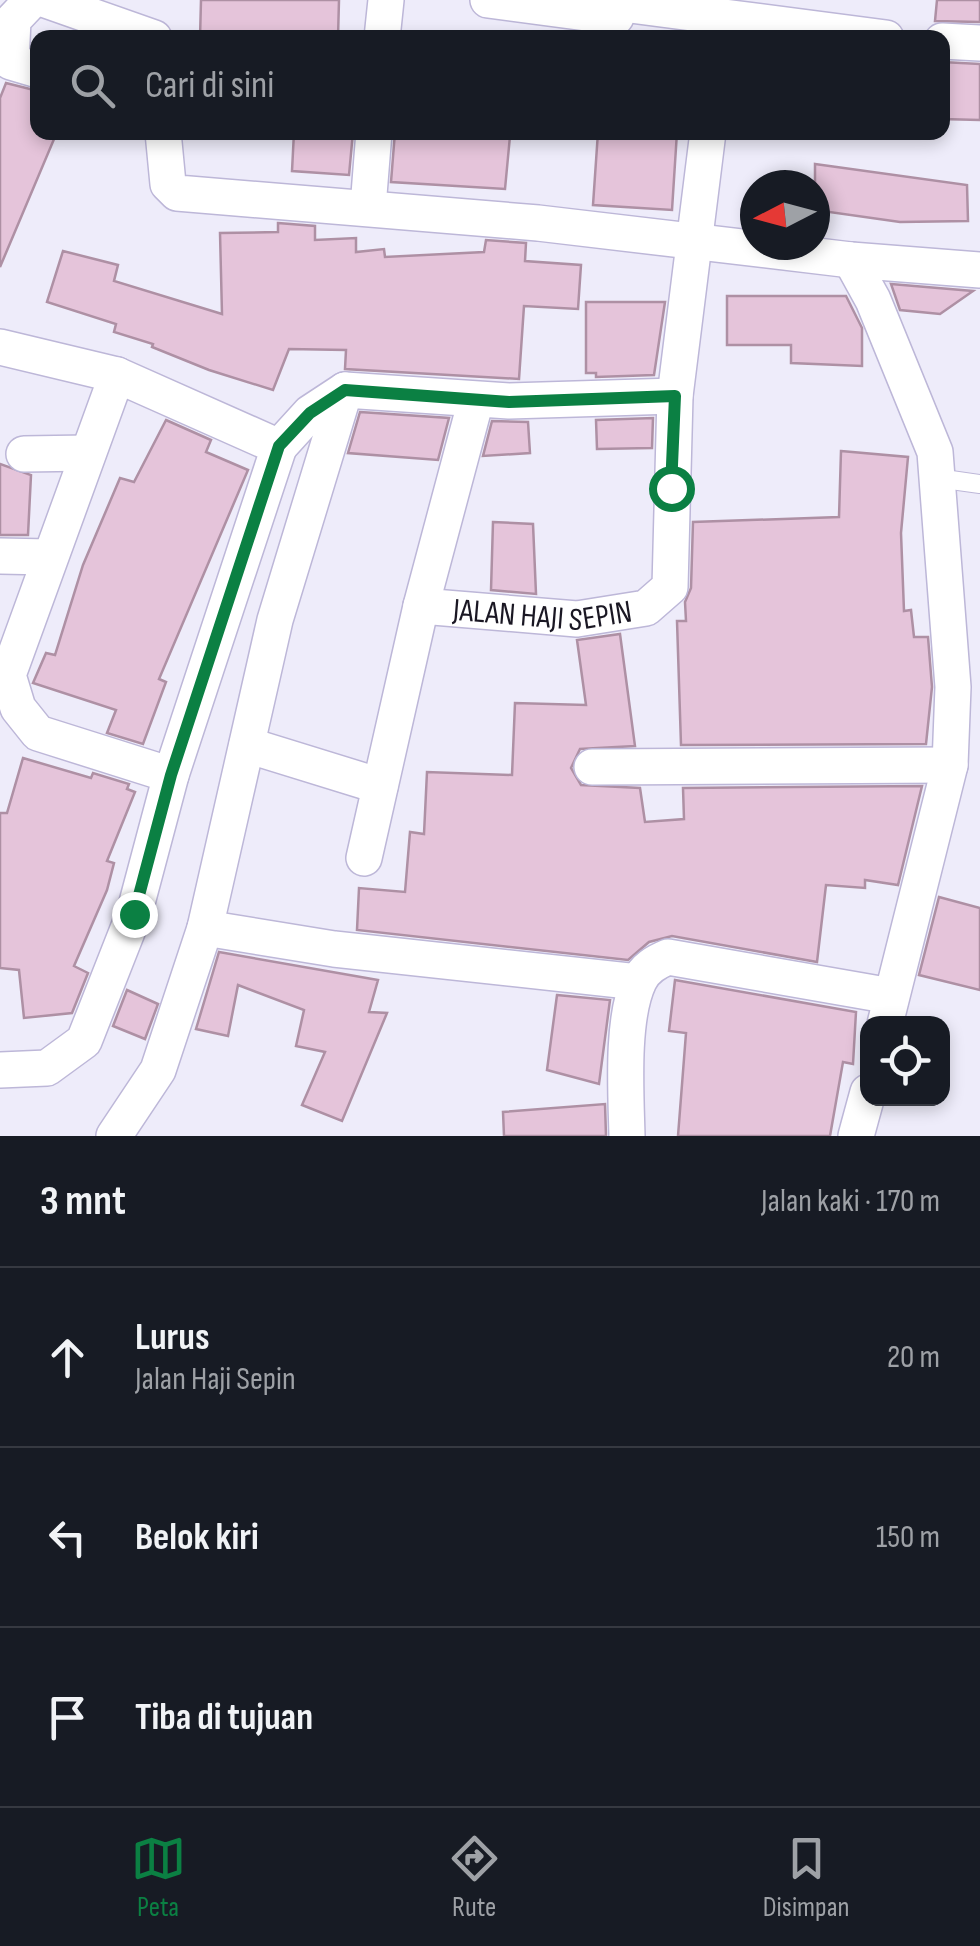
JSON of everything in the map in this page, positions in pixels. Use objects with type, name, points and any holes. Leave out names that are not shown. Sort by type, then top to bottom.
[{"type":"street","points":[[30,68],[11,62],[13,20],[32,0]]},
{"type":"street","points":[[46,0],[131,30]]},
{"type":"street","points":[[383,30],[386,0]]},
{"type":"street","points":[[488,0],[807,30]]},
{"type":"street","points":[[592,0],[719,21]]},
{"type":"street","points":[[950,40],[980,42]]},
{"type":"street","points":[[164,140],[168,184],[177,193],[368,207],[691,238],[851,260],[980,270]]},
{"type":"street","points":[[368,207],[373,140]]},
{"type":"street","name":"JALAN HAJI SEPIN","points":[[421,606],[578,619],[646,608],[670,586],[675,396],[691,238],[707,140]]},
{"type":"street","points":[[627,1136],[628,1042],[638,982],[653,964],[668,957],[888,1010],[960,753],[935,452],[873,300],[851,260]]},
{"type":"street","points":[[0,347],[117,375],[279,446]]},
{"type":"street","points":[[117,375],[8,675],[18,708],[38,733],[171,775]]},
{"type":"street","points":[[0,1070],[47,1068],[84,1040],[134,914],[171,775],[279,446],[310,413],[345,390],[476,400],[675,396]]},
{"type":"street","points":[[114,1136],[158,1070],[204,928],[275,620],[345,390]]},
{"type":"street","points":[[364,858],[421,606],[476,400]]},
{"type":"street","points":[[24,454],[88,453]]},
{"type":"street","points":[[0,556],[50,557]]},
{"type":"street","points":[[247,745],[380,786]]},
{"type":"street","points":[[592,767],[960,753]]},
{"type":"street","points":[[204,928],[334,949],[638,982]]},
{"type":"street","points":[[856,1136],[864,1106]]},
{"type":"lane","points":[[937,478],[980,484]]},
{"type":"building","points":[[201,0],[339,0],[338,30],[200,30]]},
{"type":"building","points":[[937,0],[980,0],[980,22],[935,21]]},
{"type":"building","points":[[950,62],[980,64],[980,120],[950,119]]},
{"type":"building","points":[[6,83],[30,89],[30,140],[54,140],[0,267],[0,98]]},
{"type":"building","points":[[294,140],[352,140],[349,175],[292,171]]},
{"type":"building","points":[[394,140],[510,140],[505,189],[391,182]]},
{"type":"building","points":[[597,140],[676,140],[672,210],[593,205]]},
{"type":"building","points":[[815,164],[967,185],[968,221],[900,222],[830,212],[830,170],[815,170]]},
{"type":"building","points":[[278,223],[315,226],[315,240],[356,238],[356,252],[384,249],[385,257],[484,252],[486,240],[526,243],[525,261],[581,265],[578,309],[524,306],[519,379],[345,369],[346,350],[289,349],[273,390],[209,370],[152,347],[153,344],[114,332],[116,324],[47,302],[63,251],[118,265],[114,281],[222,314],[220,233],[278,232]]},
{"type":"building","points":[[891,284],[973,291],[940,314],[900,310]]},
{"type":"building","points":[[727,296],[846,296],[862,328],[862,366],[791,363],[791,345],[727,345]]},
{"type":"building","points":[[586,302],[665,302],[654,375],[596,377],[596,373],[586,373]]},
{"type":"building","points":[[360,412],[449,418],[438,460],[348,453]]},
{"type":"building","points":[[653,418],[652,448],[597,449],[596,420]]},
{"type":"building","points":[[166,420],[211,440],[206,452],[248,470],[159,679],[166,682],[143,744],[107,733],[116,710],[33,683],[46,653],[55,655],[83,565],[120,478],[134,482]]},
{"type":"building","points":[[492,421],[528,422],[530,453],[483,456]]},
{"type":"building","points":[[841,451],[908,457],[901,533],[904,611],[911,610],[914,637],[928,637],[932,687],[926,744],[681,745],[677,621],[686,621],[693,522],[839,517]]},
{"type":"building","points":[[0,464],[31,475],[28,535],[0,535]]},
{"type":"building","points":[[493,522],[533,524],[536,594],[491,590]]},
{"type":"building","points":[[620,634],[635,746],[580,749],[571,768],[581,785],[640,788],[645,822],[684,819],[683,788],[922,786],[898,885],[865,880],[865,888],[826,885],[817,962],[672,936],[649,942],[628,960],[357,930],[359,888],[405,892],[410,832],[424,834],[427,772],[512,775],[515,703],[586,705],[577,640]]},
{"type":"building","points":[[23,758],[91,778],[93,773],[129,784],[127,789],[135,792],[107,861],[114,863],[107,890],[74,966],[88,973],[72,1013],[24,1018],[19,970],[0,968],[0,813],[7,813]]},
{"type":"building","points":[[939,897],[980,908],[980,990],[919,975]]},
{"type":"building","points":[[219,952],[378,980],[369,1012],[387,1013],[342,1121],[302,1105],[325,1052],[296,1046],[304,1010],[238,985],[228,1036],[196,1029]]},
{"type":"building","points":[[675,980],[856,1012],[853,1064],[843,1062],[830,1136],[678,1136],[686,1033],[669,1031]]},
{"type":"building","points":[[127,990],[158,1004],[145,1039],[113,1026]]},
{"type":"building","points":[[557,995],[610,1000],[599,1084],[547,1070]]},
{"type":"building","points":[[605,1104],[606,1136],[504,1136],[503,1112]]},
{"type":"route","points":[[134,914],[171,775],[279,446],[310,413],[345,390],[509,402],[675,396],[671,488]]}]
